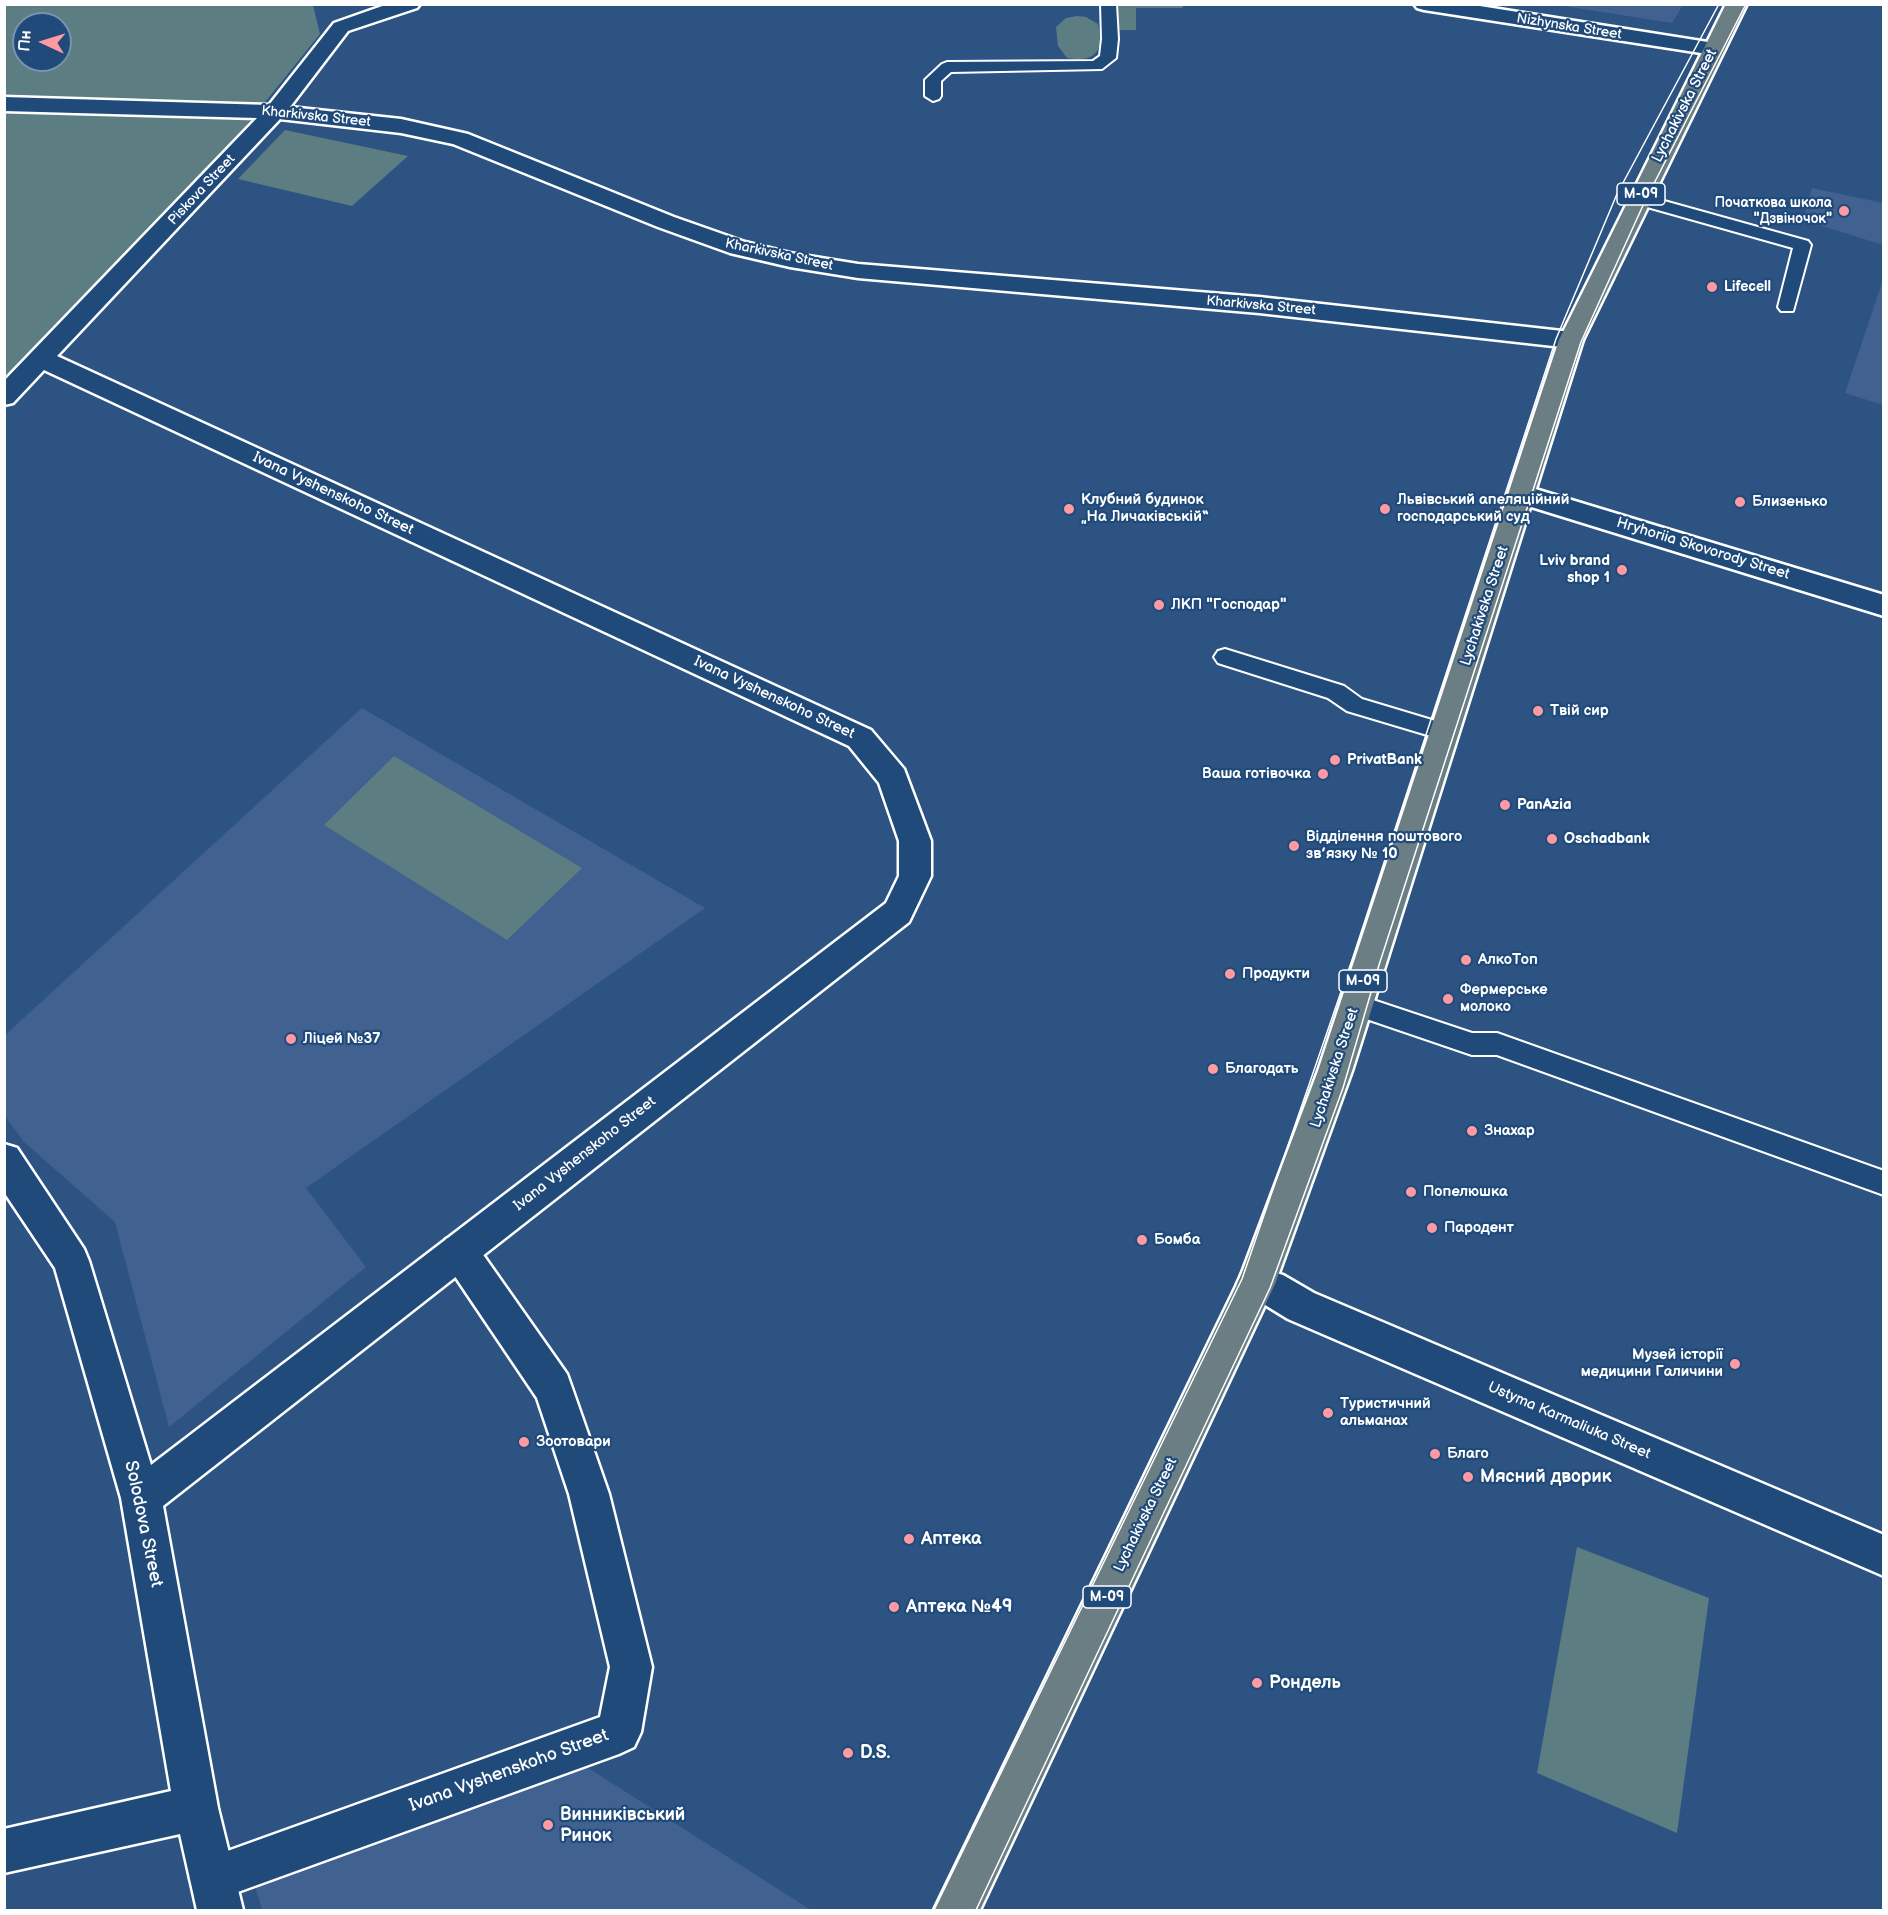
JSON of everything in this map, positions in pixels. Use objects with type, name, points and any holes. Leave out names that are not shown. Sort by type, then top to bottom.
[{"type":"main road","name":"Lychakivska Street","points":[[957,1911],[1256,1284],[1335,1071],[1571,340],[1638,199],[1737,4]]},
{"type":"street","name":"Piskova Street","points":[[4,398],[276,112],[338,20],[410,4]]},
{"type":"street","name":"Nizhynska Street","points":[[1424,4],[1714,49]]},
{"type":"street","name":"Kharkivska Street","points":[[4,104],[276,112],[401,126],[460,139],[698,234],[738,248],[790,260],[879,273],[1259,305],[1571,340]]},
{"type":"street","name":"Ivana Vyshenskoho Street","points":[[42,359],[860,738],[893,778],[915,841],[915,876],[898,912],[141,1498]]},
{"type":"street","name":"Hryhoriia Skovorody Street","points":[[1522,494],[1884,606]]},
{"type":"street","name":"Solodova Street","points":[[4,1160],[71,1261],[141,1498],[196,1808],[217,1894]]},
{"type":"street","name":"Ivana Vyshenskoho Street","points":[[217,1894],[619,1732],[631,1667],[589,1494],[553,1388],[459,1251]]},
{"type":"street","name":"Ustyma Karmaliuka Street","points":[[1256,1284],[1270,1288],[1312,1310],[1884,1556]]},
{"type":"street","points":[[4,1851],[196,1808]]},
{"type":"lane","points":[[933,96],[933,80],[947,67],[1097,66],[1108,58],[1110,39],[1108,4]]},
{"type":"lane","points":[[1638,199],[1802,245],[1787,307]]},
{"type":"lane","points":[[1225,657],[1336,692],[1355,705],[1444,732]]},
{"type":"lane","points":[[1355,1005],[1472,1044],[1497,1044],[1884,1183]]},
{"type":"shaded area","points":[[1683,4],[1672,23],[1557,5]]},
{"type":"shaded area","name":"Початкова школа \"Дзвіночок\"","points":[[1812,188],[1883,203],[1883,245],[1803,220]]},
{"type":"shaded area","points":[[1883,280],[1883,405],[1845,393]]},
{"type":"shaded area","points":[[362,708],[705,908],[306,1188],[366,1267],[169,1427],[115,1222],[24,1142],[5,1116],[4,1036]]},
{"type":"shaded area","name":"Винниківський Ринок","points":[[582,1764],[811,1910],[262,1910],[255,1886]]},
{"type":"green space","points":[[1182,4],[1183,8],[1136,8],[1136,30],[1117,30],[1114,5]]},
{"type":"green space","points":[[5,5],[313,5],[320,34],[241,132],[147,238],[5,384]]},
{"type":"green space","points":[[1086,17],[1098,24],[1100,33],[1096,53],[1085,59],[1067,58],[1058,46],[1056,27],[1066,18]]},
{"type":"green space","points":[[285,130],[408,156],[352,206],[238,179]]},
{"type":"green space","points":[[394,756],[582,868],[507,940],[324,825]]},
{"type":"green space","points":[[1577,1547],[1709,1598],[1677,1833],[1537,1773]]},
{"type":"tram line","points":[[934,1910],[1242,1279],[1353,957],[1556,339],[1617,194],[1719,4]]},
{"type":"tram line","points":[[976,1910],[1270,1288],[1343,1088],[1379,965],[1581,342],[1645,201],[1746,4]]},
{"type":"place","name":"Початкова школа \"Дзвіночок\"","points":[[1844,211]]},
{"type":"place","name":"Lifecell","points":[[1712,287]]},
{"type":"place","name":"Близенько","points":[[1740,502]]},
{"type":"place","name":"Клубний будинок „На Личаківській“","points":[[1069,509]]},
{"type":"place","name":"Львівський апеляційний господарський суд","points":[[1385,509]]},
{"type":"place","name":"Lviv brand shop 1","points":[[1622,570]]},
{"type":"place","name":"ЛКП \"Господар\"","points":[[1159,605]]},
{"type":"place","name":"Твій сир","points":[[1538,711]]},
{"type":"place","name":"PrivatBank","points":[[1335,760]]},
{"type":"place","name":"Ваша готівочка","points":[[1323,774]]},
{"type":"place","name":"PanAzia","points":[[1505,805]]},
{"type":"place","name":"Oschadbank","points":[[1552,839]]},
{"type":"place","name":"Відділення поштового зв’язку № 10","points":[[1294,846]]},
{"type":"place","name":"АлкоТоп","points":[[1466,960]]},
{"type":"place","name":"Продукти","points":[[1230,974]]},
{"type":"place","name":"Фермерське молоко","points":[[1448,999]]},
{"type":"place","name":"Ліцей №37","points":[[291,1039]]},
{"type":"place","name":"Благодать","points":[[1213,1069]]},
{"type":"place","name":"Знахар","points":[[1472,1131]]},
{"type":"place","name":"Попелюшка","points":[[1411,1192]]},
{"type":"place","name":"Пародент","points":[[1432,1228]]},
{"type":"place","name":"Бомба","points":[[1142,1240]]},
{"type":"place","name":"Музей історії медицини Галичини","points":[[1735,1364]]},
{"type":"place","name":"Туристичний альманах","points":[[1328,1413]]},
{"type":"place","name":"Зоотовари","points":[[524,1442]]},
{"type":"place","name":"Благо","points":[[1435,1454]]},
{"type":"place","name":"Мясний дворик","points":[[1468,1477]]},
{"type":"place","name":"Аптека","points":[[909,1539]]},
{"type":"place","name":"Аптека №49","points":[[894,1607]]},
{"type":"place","name":"Рондель","points":[[1257,1683]]},
{"type":"place","name":"D.S.","points":[[848,1753]]},
{"type":"place","name":"Винниківський Ринок","points":[[548,1825]]}]
